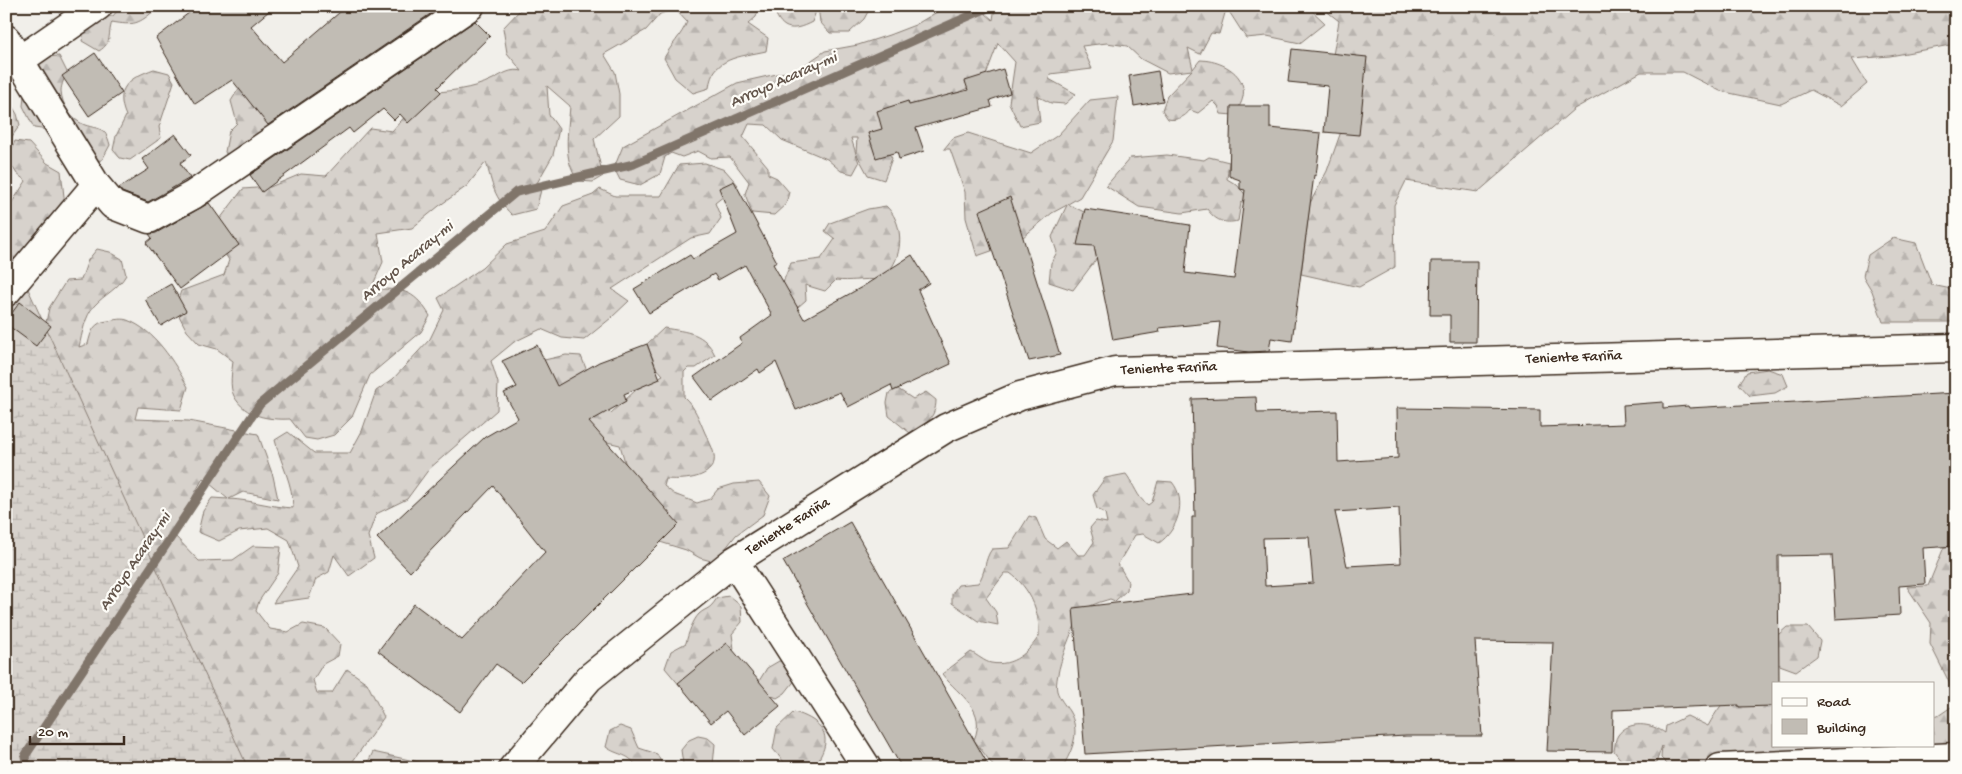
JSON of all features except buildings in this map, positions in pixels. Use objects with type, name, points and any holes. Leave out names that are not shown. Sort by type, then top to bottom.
[{"type":"street","points":[[98,6],[13,50],[96,185],[113,205],[149,219],[193,195],[470,6]]},
{"type":"street","points":[[6,292],[96,185]]},
{"type":"street","name":"Teniente Fariña","points":[[513,768],[589,678],[734,561],[946,428],[1020,396],[1115,371],[1956,348]]},
{"type":"street","points":[[734,561],[866,768]]},
{"type":"street","points":[[1720,768],[1956,757]]},
{"type":"green space","points":[[121,6],[156,6],[156,9],[136,23],[112,22],[108,42],[99,51],[82,41],[85,25],[97,17],[113,16]]},
{"type":"green space","points":[[535,6],[757,6],[759,9],[756,17],[748,24],[768,38],[766,51],[737,57],[721,64],[711,78],[709,88],[693,93],[675,78],[664,58],[687,22],[675,9],[660,14],[646,30],[604,54],[615,72],[619,94],[619,116],[594,139],[603,176],[593,182],[578,181],[573,172],[567,145],[570,106],[547,86],[549,115],[559,129],[553,155],[537,183],[541,190],[536,209],[512,215],[497,196],[486,162],[467,186],[412,228],[378,233],[383,262],[371,289],[398,290],[412,295],[430,316],[421,332],[370,375],[352,417],[334,435],[317,440],[305,438],[290,419],[266,418],[244,409],[232,392],[233,361],[217,349],[199,344],[187,331],[175,308],[181,291],[224,275],[229,260],[221,248],[220,219],[243,189],[270,187],[301,174],[326,176],[370,128],[392,131],[426,93],[468,88],[485,83],[504,73],[522,71],[507,53],[503,28],[520,10]]},
{"type":"green space","points":[[773,6],[814,6],[815,14],[812,22],[798,28],[792,28],[783,25]]},
{"type":"green space","points":[[818,6],[871,6],[864,19],[849,33],[830,33],[820,22]]},
{"type":"green space","points":[[977,6],[993,20],[995,6],[1227,6],[1219,34],[1211,33],[1200,54],[1188,48],[1193,69],[1200,60],[1212,61],[1231,70],[1238,77],[1242,85],[1243,94],[1240,104],[1233,115],[1221,114],[1218,106],[1213,101],[1198,113],[1190,110],[1180,118],[1168,119],[1162,110],[1167,96],[1192,70],[1168,73],[1141,59],[1127,46],[1107,43],[1082,46],[1092,69],[1050,74],[1049,79],[1076,94],[1065,104],[1051,103],[1037,96],[1040,122],[1020,126],[1009,103],[1015,62],[998,43],[984,80],[924,109],[902,103],[879,140],[892,158],[884,180],[868,175],[856,153],[857,138],[851,138],[859,163],[853,174],[841,171],[827,159],[782,140],[766,125],[749,124],[743,137],[768,167],[768,174],[777,178],[789,192],[786,204],[774,215],[752,213],[745,194],[749,182],[730,157],[711,158],[698,151],[682,157],[671,153],[665,157],[660,174],[640,185],[620,180],[614,168],[623,146],[737,83],[799,69],[825,51],[858,45],[889,35],[915,25],[942,9]]},
{"type":"green space","points":[[1234,6],[1307,6],[1325,23],[1300,43],[1267,36],[1246,38],[1230,13]]},
{"type":"green space","points":[[1320,6],[1956,6],[1956,44],[1890,56],[1852,59],[1867,84],[1841,106],[1811,90],[1781,104],[1720,91],[1683,72],[1641,72],[1574,109],[1478,192],[1406,181],[1394,205],[1395,267],[1359,287],[1301,274],[1310,203],[1327,171],[1343,126],[1330,72],[1339,21]]},
{"type":"green space","points":[[59,56],[67,72],[61,91],[63,102],[75,120],[104,132],[110,145],[102,160],[73,163],[59,155],[72,133],[34,128],[23,106],[26,76],[45,57]]},
{"type":"green space","points":[[154,69],[169,73],[174,82],[159,127],[161,138],[130,160],[120,158],[113,150],[116,136],[126,116],[122,98],[123,91],[131,80]]},
{"type":"green space","points":[[241,85],[283,109],[286,122],[231,162],[225,152],[229,131],[237,123],[231,101]]},
{"type":"green space","points":[[6,96],[17,114],[20,125],[6,145]]},
{"type":"green space","points":[[1118,97],[1113,141],[1080,197],[1068,204],[1084,212],[1091,221],[1091,236],[1097,258],[1073,290],[1049,282],[1051,263],[1057,252],[1052,237],[1067,205],[1052,213],[1017,242],[977,256],[966,218],[965,192],[950,149],[944,149],[953,138],[968,133],[1031,153],[1058,135],[1090,100]]},
{"type":"green space","points":[[15,141],[29,143],[47,163],[61,171],[65,205],[6,268],[6,206],[9,207],[26,181],[17,174],[8,160]]},
{"type":"green space","points":[[1167,155],[1204,160],[1209,157],[1229,162],[1227,179],[1237,185],[1248,198],[1241,203],[1238,221],[1221,221],[1207,209],[1182,213],[1139,207],[1106,186],[1130,158]]},
{"type":"green space","points":[[705,163],[725,170],[738,185],[715,203],[721,218],[710,234],[691,238],[612,289],[629,301],[584,340],[562,338],[541,329],[514,342],[491,361],[498,383],[497,410],[429,469],[407,499],[376,514],[368,536],[374,558],[349,576],[334,555],[329,572],[316,579],[309,598],[273,603],[298,567],[289,540],[268,528],[239,531],[219,541],[198,532],[203,511],[212,498],[228,499],[203,478],[173,534],[199,561],[233,560],[253,546],[281,547],[278,573],[259,601],[256,611],[270,629],[288,632],[303,624],[325,628],[340,644],[338,656],[323,664],[313,680],[317,693],[332,693],[347,669],[367,683],[384,717],[348,768],[6,768],[6,421],[43,337],[49,308],[66,281],[81,280],[88,260],[97,249],[110,252],[122,259],[126,275],[91,310],[84,325],[79,347],[88,344],[90,335],[96,325],[103,322],[125,319],[146,331],[170,357],[188,387],[181,410],[138,407],[135,419],[189,421],[258,434],[273,476],[278,499],[243,492],[229,499],[293,508],[289,482],[275,440],[288,432],[314,453],[350,453],[362,431],[376,391],[393,379],[430,339],[444,310],[438,298],[482,268],[507,244],[545,232],[563,206],[593,195],[600,189],[615,196],[661,196],[679,165]]},
{"type":"green space","points":[[886,206],[895,219],[900,235],[896,260],[888,273],[878,280],[836,280],[825,291],[805,285],[806,300],[798,307],[789,308],[783,286],[791,263],[821,259],[835,239],[825,231],[830,223],[868,209]]},
{"type":"green space","points":[[1893,238],[1916,243],[1932,285],[1956,290],[1956,325],[1954,322],[1883,322],[1872,291],[1863,276],[1868,255]]},
{"type":"green space","points":[[6,241],[248,768],[6,768]]},
{"type":"green space","points":[[664,328],[688,332],[700,337],[711,347],[715,355],[696,368],[688,368],[684,372],[684,397],[699,418],[712,447],[714,462],[711,468],[700,476],[686,479],[666,479],[664,486],[674,494],[697,503],[710,499],[718,489],[734,484],[759,482],[770,496],[763,515],[736,535],[715,562],[700,558],[686,550],[647,538],[620,445],[607,442],[573,420],[540,361],[566,355],[581,356],[599,401],[611,413],[637,389],[663,375],[656,367],[647,344]]},
{"type":"green space","points":[[1768,369],[1783,374],[1788,386],[1775,393],[1750,396],[1739,384],[1747,372]]},
{"type":"green space","points":[[898,389],[913,399],[926,392],[936,400],[934,412],[929,420],[910,433],[889,416],[887,403],[889,393]]},
{"type":"green space","points":[[1126,474],[1141,499],[1148,505],[1152,502],[1158,481],[1172,482],[1177,490],[1180,506],[1175,523],[1171,531],[1159,543],[1143,534],[1135,535],[1118,564],[1128,581],[1127,590],[1115,601],[1110,599],[1089,607],[1083,612],[1074,627],[1061,663],[1057,684],[1058,694],[1073,718],[1075,726],[1072,747],[1062,768],[995,768],[974,740],[977,719],[974,711],[970,704],[942,674],[971,652],[991,663],[999,664],[1020,657],[1039,636],[1036,609],[1023,586],[1010,573],[1005,573],[986,598],[996,612],[998,625],[978,621],[952,603],[952,594],[958,585],[978,583],[992,549],[1009,548],[1029,516],[1036,518],[1045,539],[1057,548],[1066,541],[1078,555],[1085,555],[1094,542],[1090,528],[1096,521],[1107,523],[1105,513],[1097,509],[1093,495],[1105,478]]},
{"type":"green space","points":[[1956,546],[1956,747],[1907,768],[1671,768],[1661,758],[1662,746],[1656,763],[1642,766],[1621,760],[1614,751],[1617,737],[1628,727],[1647,725],[1665,733],[1666,726],[1687,716],[1708,726],[1721,706],[1733,695],[1750,692],[1772,698],[1772,746],[1934,746],[1934,717],[1954,705],[1949,682],[1930,644],[1931,623],[1907,587],[1928,586],[1944,547]]},
{"type":"green space","points":[[729,596],[741,606],[742,622],[732,634],[734,649],[694,690],[681,687],[665,668],[671,651],[686,643],[691,627],[699,614],[710,607],[717,598]]},
{"type":"green space","points":[[1787,627],[1808,627],[1820,641],[1817,656],[1796,671],[1766,660],[1770,642]]},
{"type":"green space","points":[[779,661],[791,662],[796,679],[785,693],[777,698],[765,693],[759,681],[767,668]]},
{"type":"green space","points":[[794,712],[810,718],[821,728],[824,734],[824,748],[814,765],[809,768],[789,768],[773,749],[777,728]]},
{"type":"green space","points":[[620,726],[631,730],[639,748],[657,754],[664,768],[637,768],[627,757],[606,747],[610,731]]},
{"type":"green space","points":[[698,736],[708,738],[715,744],[713,765],[719,762],[732,768],[688,768],[683,764],[681,750],[689,740]]},
{"type":"green space","points":[[373,752],[446,768],[365,768]]},
{"type":"waterway","name":"Arroyo Acaray-mi","points":[[27,768],[25,756],[260,404],[516,192],[634,164],[992,6]]}]
